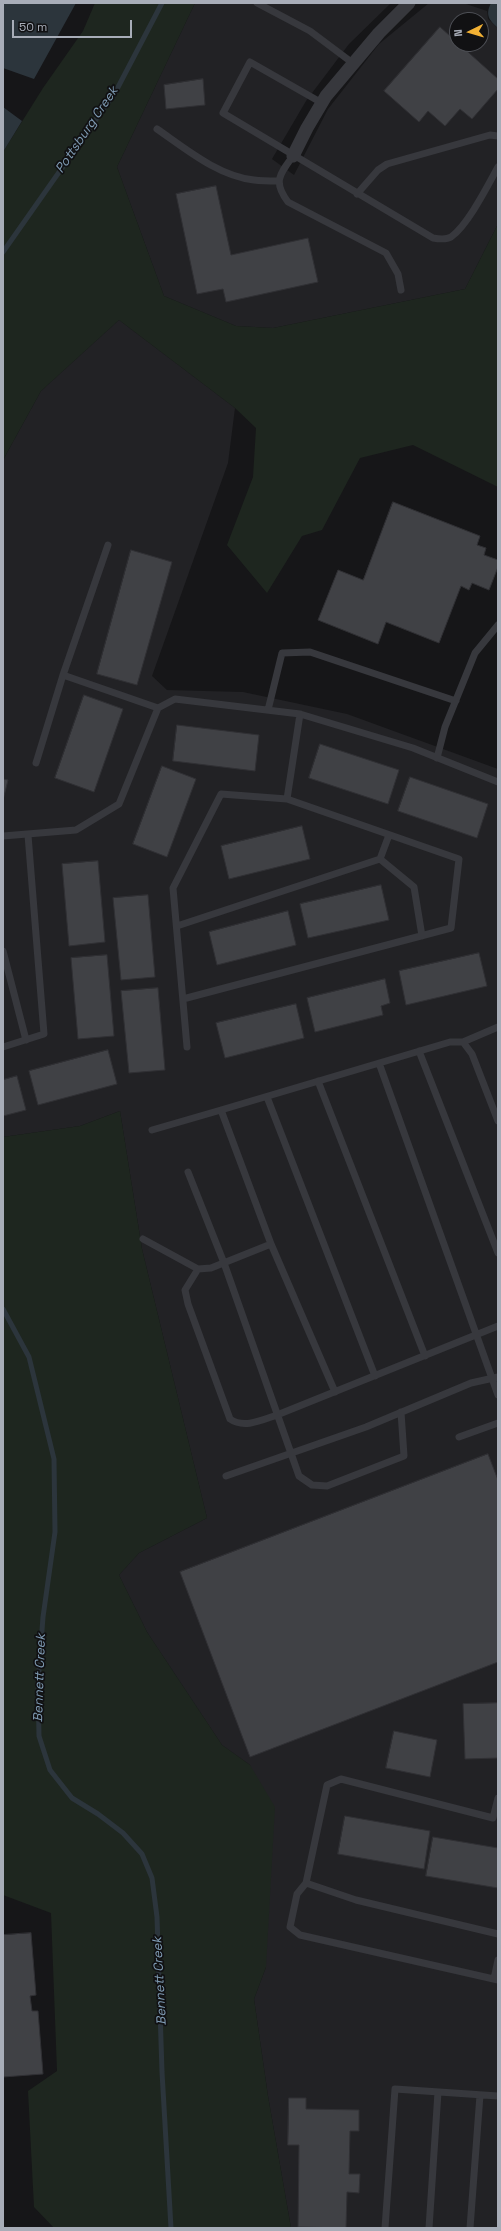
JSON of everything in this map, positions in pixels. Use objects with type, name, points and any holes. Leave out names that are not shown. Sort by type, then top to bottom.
[{"type":"street","points":[[293,156],[322,103],[379,33],[409,3]]},
{"type":"lane","points":[[257,3],[310,31],[354,64]]},
{"type":"lane","points":[[322,103],[250,62],[223,113],[418,231],[433,238],[444,239],[450,237],[462,226],[498,167]]},
{"type":"lane","points":[[156,129],[206,162],[228,173],[252,180],[278,181]]},
{"type":"lane","points":[[357,194],[378,170],[388,164],[490,135],[498,136]]},
{"type":"lane","points":[[293,156],[278,181],[279,191],[288,202],[386,253],[396,268],[401,290]]},
{"type":"lane","points":[[36,763],[63,675],[108,545]]},
{"type":"lane","points":[[437,758],[445,727],[475,653],[498,625]]},
{"type":"lane","points":[[268,710],[282,653],[310,652],[456,701]]},
{"type":"lane","points":[[63,675],[158,708]]},
{"type":"lane","points":[[3,836],[28,836],[76,830],[119,804],[158,708],[175,699],[300,714],[413,748],[498,782]]},
{"type":"lane","points":[[287,799],[300,714]]},
{"type":"lane","points":[[183,999],[451,928],[459,859],[287,799],[221,794],[173,888],[187,1047]]},
{"type":"lane","points":[[380,860],[389,835]]},
{"type":"lane","points":[[3,1047],[44,1034],[28,836]]},
{"type":"lane","points":[[177,926],[380,860]]},
{"type":"lane","points":[[380,860],[414,887],[422,936]]},
{"type":"lane","points":[[3,951],[26,1040]]},
{"type":"lane","points":[[152,1130],[450,1042],[463,1042],[498,1027]]},
{"type":"lane","points":[[463,1042],[472,1054],[498,1121]]},
{"type":"lane","points":[[419,1051],[498,1253]]},
{"type":"lane","points":[[379,1063],[476,1335],[495,1378],[498,1395]]},
{"type":"lane","points":[[318,1081],[425,1356]]},
{"type":"lane","points":[[267,1097],[375,1376]]},
{"type":"lane","points":[[221,1110],[271,1244],[335,1392]]},
{"type":"lane","points":[[188,1172],[224,1263],[299,1476],[312,1485],[327,1486],[404,1456],[401,1412]]},
{"type":"lane","points":[[143,1239],[198,1269],[211,1268],[271,1244]]},
{"type":"lane","points":[[198,1269],[185,1290],[188,1304],[230,1419],[236,1423],[244,1425],[277,1416],[498,1326]]},
{"type":"lane","points":[[226,1476],[401,1412],[471,1383],[495,1378]]},
{"type":"lane","points":[[459,1437],[498,1423]]},
{"type":"lane","points":[[498,1798],[493,1818],[341,1778],[327,1785],[306,1882],[296,1894],[290,1927],[300,1935],[496,1980],[498,1960]]},
{"type":"lane","points":[[306,1882],[356,1900],[498,1934]]},
{"type":"lane","points":[[385,2228],[395,2089],[498,2096]]},
{"type":"lane","points":[[429,2228],[438,2092]]},
{"type":"lane","points":[[470,2228],[480,2095]]},
{"type":"shaded area","points":[[3,3],[76,3],[34,79],[3,68]]},
{"type":"shaded area","points":[[95,3],[195,3],[117,167],[164,296],[236,326],[273,328],[465,289],[498,224],[498,487],[413,445],[360,458],[322,530],[302,536],[267,593],[227,545],[253,477],[256,428],[235,408],[119,320],[41,391],[3,460],[3,152],[43,88],[83,31]]},
{"type":"shaded area","points":[[195,3],[391,3],[349,44],[306,101],[272,159],[294,175],[328,109],[379,44],[429,3],[463,3],[487,11],[449,12],[449,52],[489,52],[489,20],[498,28],[498,224],[465,289],[273,328],[236,326],[164,296],[117,167]]},
{"type":"shaded area","points":[[491,3],[498,3],[498,28],[489,17],[489,7]]},
{"type":"shaded area","points":[[3,107],[22,121],[3,152]]},
{"type":"shaded area","points":[[119,320],[235,408],[228,463],[152,676],[167,690],[243,692],[347,714],[498,769],[498,2228],[291,2228],[268,2096],[254,1999],[266,1967],[250,1765],[222,1745],[147,1632],[119,1575],[139,1553],[207,1518],[142,1249],[120,1111],[80,1126],[3,1137],[3,460],[41,391]]},
{"type":"shaded area","points":[[120,1111],[142,1249],[207,1518],[139,1553],[119,1575],[147,1632],[222,1745],[250,1765],[275,1807],[266,1967],[254,1999],[268,2096],[291,2228],[54,2228],[34,2207],[28,2091],[57,2071],[51,1913],[3,1895],[3,1137],[80,1126]]},
{"type":"building","points":[[440,27],[449,35],[449,52],[468,52],[498,79],[498,89],[472,119],[460,109],[445,126],[428,111],[419,122],[384,91]]},
{"type":"building","points":[[203,79],[205,105],[166,109],[164,85]]},
{"type":"building","points":[[216,186],[231,255],[308,238],[318,282],[226,302],[223,289],[197,294],[176,194]]},
{"type":"building","points":[[393,502],[480,536],[477,545],[486,548],[484,555],[498,560],[498,567],[489,590],[472,583],[469,590],[461,586],[439,643],[386,622],[378,644],[318,620],[338,570],[363,580]]},
{"type":"building","points":[[131,550],[172,562],[137,685],[97,674]]},
{"type":"building","points":[[84,695],[123,709],[94,792],[55,778]]},
{"type":"building","points":[[177,725],[259,735],[255,771],[173,761]]},
{"type":"building","points":[[320,744],[399,770],[388,804],[309,778]]},
{"type":"building","points":[[162,766],[196,779],[167,857],[133,844]]},
{"type":"building","points":[[410,777],[488,804],[477,838],[398,811]]},
{"type":"building","points":[[3,779],[8,780],[3,800]]},
{"type":"building","points":[[302,826],[310,859],[229,879],[221,846]]},
{"type":"building","points":[[98,861],[105,942],[69,946],[62,864]]},
{"type":"building","points":[[381,885],[389,920],[308,938],[300,904]]},
{"type":"building","points":[[148,895],[155,977],[121,980],[113,898]]},
{"type":"building","points":[[288,911],[296,945],[217,965],[209,932]]},
{"type":"building","points":[[479,953],[487,986],[406,1005],[399,971]]},
{"type":"building","points":[[107,955],[114,1036],[78,1039],[71,958]]},
{"type":"building","points":[[385,979],[390,1003],[381,1006],[383,1015],[315,1032],[307,998]]},
{"type":"building","points":[[158,988],[165,1070],[129,1073],[121,991]]},
{"type":"building","points":[[296,1004],[304,1038],[225,1058],[216,1023]]},
{"type":"building","points":[[108,1050],[117,1084],[38,1105],[29,1071]]},
{"type":"building","points":[[17,1076],[26,1110],[3,1116],[3,1080]]},
{"type":"building","points":[[488,1454],[498,1480],[498,1662],[250,1757],[180,1572]]},
{"type":"building","points":[[498,1703],[498,1758],[465,1759],[463,1704]]},
{"type":"building","points":[[394,1731],[437,1740],[430,1777],[386,1768]]},
{"type":"building","points":[[345,1816],[430,1831],[424,1869],[338,1854]]},
{"type":"building","points":[[433,1837],[498,1848],[498,1888],[426,1876]]},
{"type":"building","points":[[31,1933],[36,1995],[30,1996],[32,2011],[38,2011],[43,2074],[3,2077],[3,1935]]},
{"type":"building","points":[[289,2098],[306,2098],[306,2109],[359,2110],[359,2131],[350,2131],[349,2174],[360,2174],[359,2193],[347,2192],[346,2228],[298,2227],[299,2145],[288,2145]]},
{"type":"waterway","name":"Pottsburg Creek","points":[[3,252],[116,91],[162,3]]},
{"type":"waterway","name":"Bennett Creek","points":[[3,1309],[29,1357],[54,1459],[55,1532],[43,1617],[38,1684],[39,1736],[50,1770],[72,1798],[98,1814],[123,1833],[142,1854],[152,1878],[157,1917],[162,2072],[171,2228]]}]
